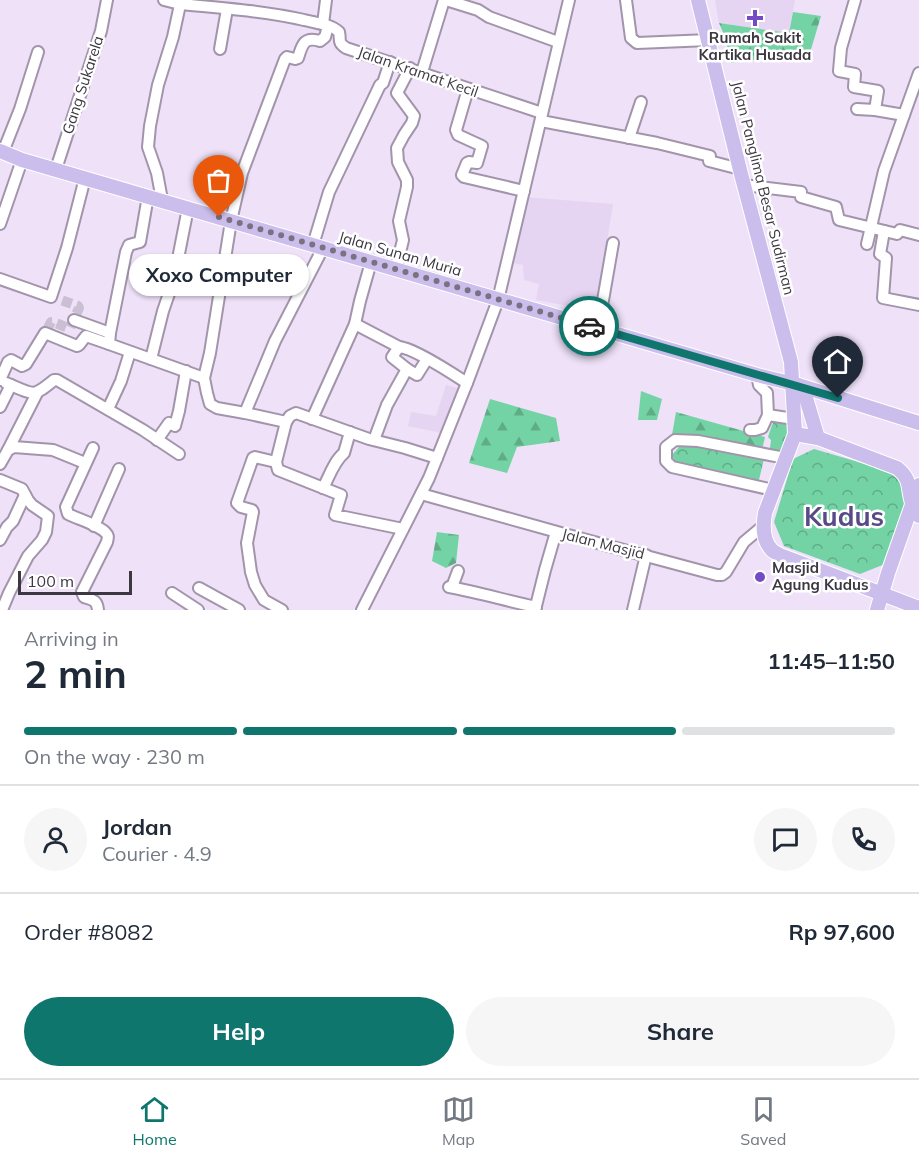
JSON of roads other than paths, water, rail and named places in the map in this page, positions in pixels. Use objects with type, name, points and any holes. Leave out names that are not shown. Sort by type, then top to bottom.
[{"type":"main road","name":"Jalan Panglima Besar Sudirman","points":[[698,0],[791,362],[795,385],[795,434]]},
{"type":"main road","name":"Jalan Sunan Muria","points":[[2,152],[56,170],[919,423]]},
{"type":"main road","points":[[795,385],[806,398],[818,438]]},
{"type":"main road","points":[[916,510],[904,474],[897,468],[818,438],[795,434],[773,490],[763,526],[765,538],[771,549],[780,555],[919,608]]},
{"type":"main road","points":[[877,610],[888,573],[916,510],[919,485]]},
{"type":"street","name":"Gang Sukarela","points":[[56,170],[101,31],[107,0]]},
{"type":"street","points":[[164,0],[223,6],[326,25]]},
{"type":"street","points":[[286,422],[217,408],[210,404],[204,378],[231,221],[242,173],[285,59],[287,57],[298,58],[302,45],[308,40],[320,41],[325,37],[326,0]]},
{"type":"street","points":[[422,72],[445,0],[478,10],[489,17],[558,42]]},
{"type":"street","points":[[362,610],[437,458],[498,300],[569,0]]},
{"type":"street","points":[[626,0],[631,38],[637,43],[709,39]]},
{"type":"street","points":[[855,0],[841,48],[839,71],[855,74],[854,87],[878,91],[875,110]]},
{"type":"street","points":[[162,200],[157,173],[148,147],[158,85],[173,37],[180,2]]},
{"type":"street","points":[[220,49],[223,6]]},
{"type":"street","name":"Jalan Kramat Kecil","points":[[326,25],[339,32],[339,40],[346,48],[468,88],[542,117],[710,156],[709,161],[740,169]]},
{"type":"street","points":[[2,152],[20,109],[38,52]]},
{"type":"street","points":[[245,413],[318,247],[329,192],[380,85],[383,83],[390,62]]},
{"type":"street","points":[[396,269],[403,240],[399,221],[407,188],[407,180],[398,162],[397,148],[414,116],[397,93],[410,68]]},
{"type":"street","points":[[867,244],[884,171],[919,73]]},
{"type":"street","points":[[468,88],[456,130],[458,135],[482,146],[477,163],[467,164],[462,175],[524,191]]},
{"type":"street","points":[[629,138],[641,102]]},
{"type":"street","points":[[857,109],[919,110]]},
{"type":"street","points":[[0,225],[22,159]]},
{"type":"street","points":[[0,279],[56,298],[85,178]]},
{"type":"street","points":[[744,185],[801,192],[801,197],[836,207],[839,220],[897,234],[900,230],[919,235]]},
{"type":"street","points":[[110,339],[126,252],[129,245],[140,242],[148,196]]},
{"type":"street","points":[[151,358],[174,279],[188,208]]},
{"type":"street","points":[[884,231],[880,254],[886,258],[883,298],[919,304]]},
{"type":"street","points":[[598,329],[613,243]]},
{"type":"street","points":[[312,419],[355,324],[371,262]]},
{"type":"street","points":[[74,320],[130,352],[204,378]]},
{"type":"street","points":[[355,324],[427,359],[467,383]]},
{"type":"street","points":[[38,393],[31,394],[0,380],[11,360],[22,366],[26,364],[46,332],[77,346],[86,336],[110,339]]},
{"type":"street","points":[[399,346],[392,357],[417,375],[427,359]]},
{"type":"street","points":[[108,409],[121,381],[130,352]]},
{"type":"street","points":[[374,440],[387,405],[407,369]]},
{"type":"street","points":[[157,440],[170,423],[175,426],[186,371]]},
{"type":"street","points":[[750,430],[762,428],[768,415],[767,393],[759,383],[758,375]]},
{"type":"street","points":[[0,464],[38,393],[54,380],[108,409],[179,454]]},
{"type":"street","points":[[0,407],[11,385]]},
{"type":"street","points":[[403,529],[335,515],[341,495],[278,470],[276,462],[286,422],[296,413],[374,440],[437,458]]},
{"type":"street","points":[[768,415],[794,419]]},
{"type":"street","points":[[323,488],[344,453],[350,432]]},
{"type":"street","points":[[773,490],[672,467],[666,461],[666,447],[675,440],[698,441],[785,460]]},
{"type":"street","points":[[9,450],[14,447],[53,450],[85,464]]},
{"type":"street","points":[[93,448],[66,507],[68,514],[106,532],[108,537],[82,592],[84,597],[95,600],[98,610]]},
{"type":"street","points":[[276,462],[253,458],[237,503],[253,512],[247,543],[251,572],[262,605],[282,610]]},
{"type":"street","points":[[94,526],[119,470]]},
{"type":"street","points":[[0,480],[20,487],[32,505],[47,515],[46,532],[28,556],[2,610]]},
{"type":"street","name":"Jalan Masjid","points":[[421,494],[722,575],[729,569],[744,542],[763,526]]},
{"type":"street","points":[[0,540],[13,521],[25,495]]},
{"type":"street","points":[[458,571],[451,587],[536,609],[556,532]]},
{"type":"street","points":[[633,610],[646,555]]},
{"type":"street","points":[[199,588],[240,610]]},
{"type":"street","points":[[172,593],[198,610]]},
{"type":"tunnel","points":[[47,330],[51,322],[70,328],[79,308],[61,300]]},
{"type":"place","name":"Rumah Sakit Kartika Husada","points":[[755,18]]},
{"type":"place","name":"Xoxo Computer","points":[[219,217]]},
{"type":"place","name":"Masjid Agung Kudus","points":[[760,577]]},
{"type":"district","name":"Kudus","points":[[844,517]]}]
